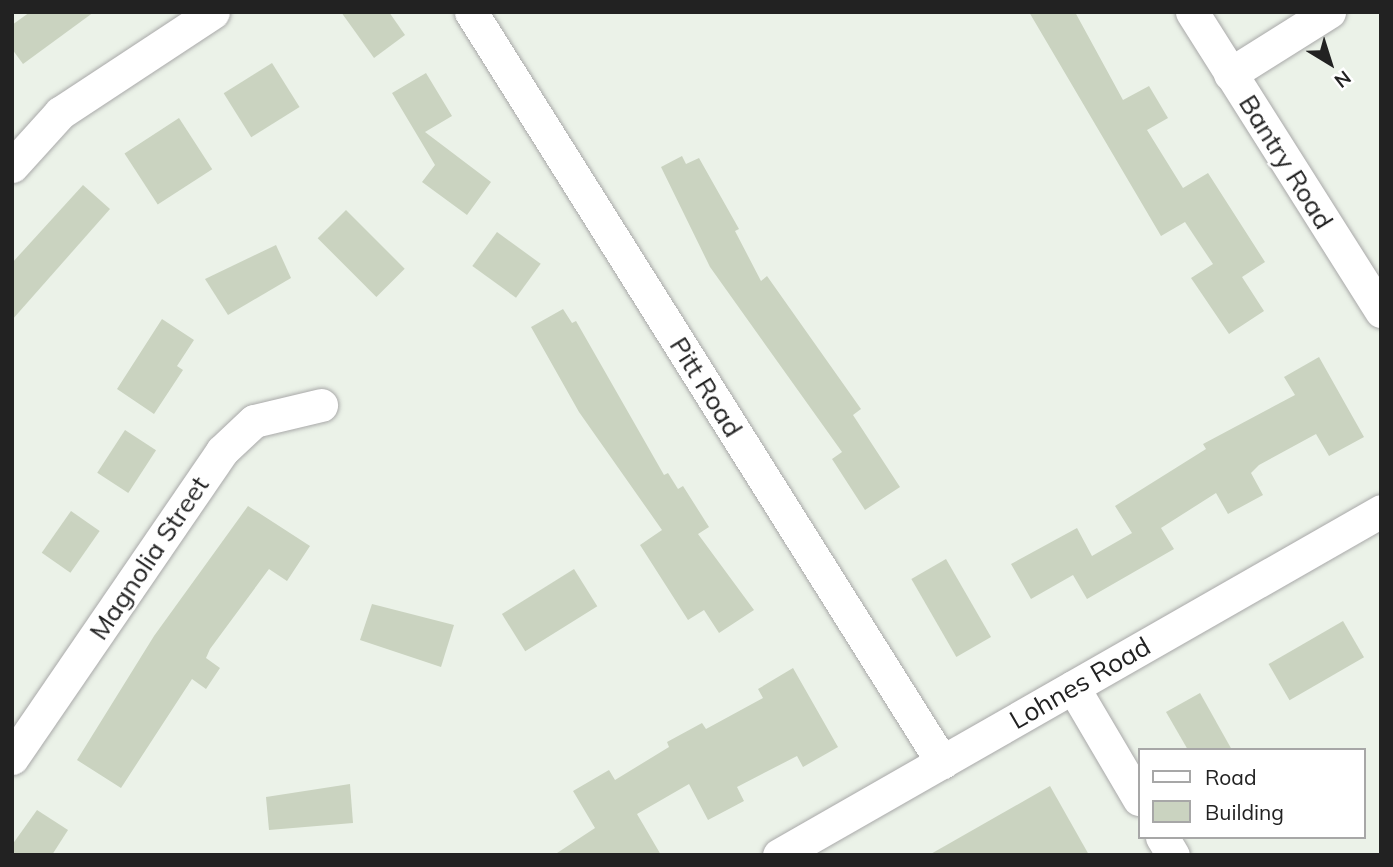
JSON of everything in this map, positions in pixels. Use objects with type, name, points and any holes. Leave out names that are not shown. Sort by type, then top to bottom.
[{"type":"street","points":[[12,166],[60,113],[213,12]]},
{"type":"street","name":"Pitt Road","points":[[471,12],[942,762]]},
{"type":"street","name":"Bantry Road","points":[[1192,12],[1381,310]]},
{"type":"street","points":[[1230,74],[1329,12]]},
{"type":"street","name":"Magnolia Street","points":[[12,758],[222,452],[254,421],[321,405]]},
{"type":"street","name":"Lohnes Road","points":[[779,855],[1381,511]]},
{"type":"street","points":[[1073,687],[1138,797]]},
{"type":"street","points":[[1163,839],[1173,855]]},
{"type":"building","points":[[30,12],[94,12],[23,64],[12,49],[12,25]]},
{"type":"building","points":[[341,12],[389,12],[405,35],[374,58]]},
{"type":"building","points":[[1029,12],[1075,12],[1123,100],[1149,86],[1168,118],[1147,130],[1183,188],[1208,173],[1265,262],[1242,277],[1264,311],[1229,334],[1191,278],[1213,264],[1185,222],[1161,236]]},
{"type":"building","points":[[272,63],[300,107],[251,137],[224,93]]},
{"type":"building","points":[[426,73],[452,116],[425,132],[491,182],[467,215],[422,182],[435,165],[392,93]]},
{"type":"building","points":[[179,118],[212,169],[158,205],[124,153]]},
{"type":"building","points":[[682,156],[686,164],[699,158],[739,229],[735,231],[761,281],[767,276],[861,409],[853,415],[900,487],[865,510],[832,459],[842,452],[710,267],[661,167]]},
{"type":"building","points":[[83,185],[110,209],[12,320],[12,263]]},
{"type":"building","points":[[346,210],[405,269],[376,297],[318,238]]},
{"type":"building","points":[[497,232],[541,264],[516,298],[472,266]]},
{"type":"building","points":[[276,245],[291,278],[228,315],[205,279]]},
{"type":"building","points":[[563,309],[572,323],[576,321],[664,475],[668,473],[678,489],[683,486],[709,527],[698,534],[754,610],[719,633],[704,610],[688,620],[640,545],[662,530],[579,412],[531,327]]},
{"type":"building","points":[[162,319],[194,340],[177,366],[183,370],[154,414],[117,389]]},
{"type":"building","points":[[1319,357],[1364,437],[1329,456],[1316,434],[1259,465],[1251,473],[1263,495],[1228,514],[1216,493],[1161,528],[1174,549],[1087,599],[1073,575],[1031,599],[1011,564],[1077,528],[1092,556],[1132,533],[1115,506],[1206,449],[1203,444],[1295,395],[1284,377]]},
{"type":"building","points":[[125,430],[156,450],[128,493],[97,473]]},
{"type":"building","points":[[248,506],[310,546],[287,581],[269,569],[210,649],[206,658],[220,668],[206,689],[192,679],[121,788],[77,760],[154,636]]},
{"type":"building","points":[[71,511],[100,531],[70,573],[42,553]]},
{"type":"building","points":[[946,559],[991,637],[956,657],[911,579]]},
{"type":"building","points":[[574,569],[597,606],[525,651],[502,614]]},
{"type":"building","points":[[372,604],[454,625],[441,667],[360,640]]},
{"type":"building","points":[[1343,621],[1364,657],[1290,700],[1269,664]]},
{"type":"building","points":[[793,668],[838,747],[803,767],[797,756],[737,787],[744,801],[708,820],[689,784],[637,814],[661,855],[554,855],[595,828],[573,791],[609,770],[615,780],[669,747],[667,742],[702,723],[706,729],[763,698],[758,689]]},
{"type":"building","points":[[1200,693],[1231,748],[1187,748],[1166,712]]},
{"type":"building","points":[[350,784],[353,823],[269,830],[266,797]]},
{"type":"building","points":[[1050,786],[1089,855],[929,855]]},
{"type":"building","points":[[37,810],[68,830],[52,855],[12,855],[12,845]]}]
